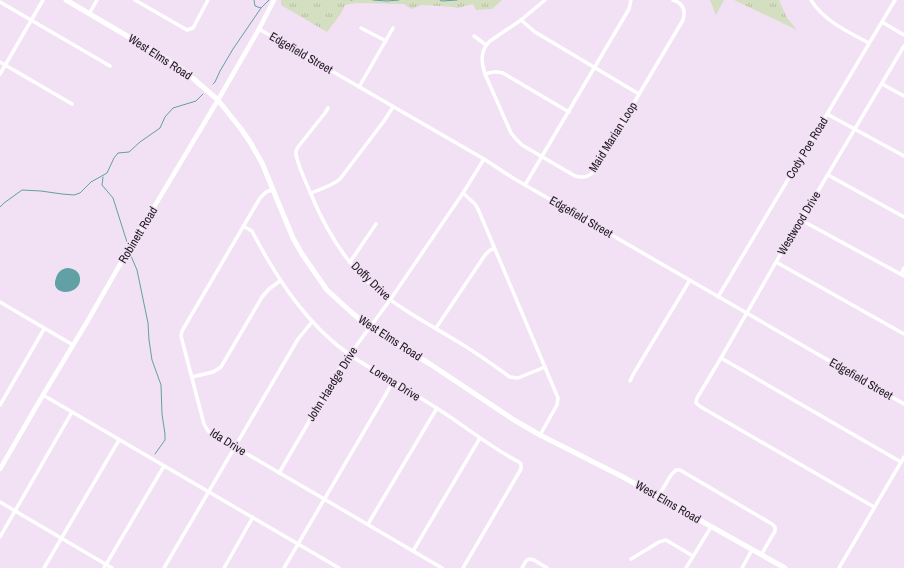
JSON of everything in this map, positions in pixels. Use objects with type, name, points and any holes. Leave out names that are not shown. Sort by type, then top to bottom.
[{"type":"main road","name":"West Elms Road","points":[[66,0],[182,69],[218,100],[232,116],[250,142],[262,164],[293,238],[302,254],[327,290],[370,328],[430,364],[514,420],[540,435],[623,477],[785,568]]},
{"type":"street","points":[[0,74],[43,0]]},
{"type":"street","points":[[89,14],[98,0]]},
{"type":"street","points":[[135,0],[187,30],[192,28],[208,0]]},
{"type":"street","name":"Robinett Road","points":[[0,469],[218,100],[274,0]]},
{"type":"street","points":[[474,36],[486,45],[521,20],[545,0]]},
{"type":"street","points":[[525,185],[629,9],[632,0]]},
{"type":"street","name":"Maid Marian Loop","points":[[486,45],[482,64],[511,133],[522,145],[575,176],[580,178],[590,176],[685,16],[683,7],[679,2],[673,0]]},
{"type":"street","points":[[811,0],[826,18],[869,43]]},
{"type":"street","name":"Cody Poe Road","points":[[718,297],[895,0]]},
{"type":"street","points":[[0,2],[110,66]]},
{"type":"street","points":[[521,20],[535,32],[639,94]]},
{"type":"street","points":[[882,22],[904,35]]},
{"type":"street","name":"Edgefield Street","points":[[259,28],[525,185],[904,404]]},
{"type":"street","points":[[361,28],[386,41]]},
{"type":"street","points":[[359,87],[393,28]]},
{"type":"street","name":"Westwood Drive","points":[[874,507],[712,414],[696,401],[776,262],[904,46]]},
{"type":"street","points":[[0,62],[72,104]]},
{"type":"street","points":[[485,74],[493,72],[503,73],[569,112]]},
{"type":"street","points":[[882,84],[904,96]]},
{"type":"street","points":[[311,193],[337,182],[340,179],[393,107]]},
{"type":"street","name":"Doffy Drive","points":[[328,108],[296,151],[296,158],[322,220],[350,262],[368,282],[402,309],[436,328],[514,378],[522,377],[545,367]]},
{"type":"street","points":[[827,114],[904,156]]},
{"type":"street","name":"John Haedge Drive","points":[[279,473],[349,354],[390,300],[484,160]]},
{"type":"street","points":[[828,175],[904,217]]},
{"type":"street","name":"Ida Drive","points":[[272,190],[266,192],[260,198],[182,331],[181,336],[204,424],[208,431],[442,568]]},
{"type":"street","points":[[463,193],[475,204],[558,398],[558,402],[540,435]]},
{"type":"street","points":[[801,220],[902,275],[904,268]]},
{"type":"street","points":[[350,262],[376,224]]},
{"type":"street","name":"Lorena Drive","points":[[243,226],[252,232],[267,260],[293,299],[312,322],[334,343],[393,382],[437,408],[498,450],[520,462],[520,469],[463,568]]},
{"type":"street","points":[[436,328],[485,254],[494,248]]},
{"type":"street","points":[[776,262],[904,334]]},
{"type":"street","points":[[192,377],[213,372],[221,367],[262,297],[280,280]]},
{"type":"street","points":[[630,381],[690,280]]},
{"type":"street","points":[[0,302],[73,345]]},
{"type":"street","points":[[164,568],[298,339],[312,322]]},
{"type":"street","points":[[0,405],[44,329]]},
{"type":"street","points":[[721,358],[901,462]]},
{"type":"street","points":[[284,568],[393,382]]},
{"type":"street","points":[[43,395],[339,568]]},
{"type":"street","points":[[368,524],[437,408]]},
{"type":"street","points":[[0,537],[72,412]]},
{"type":"street","points":[[413,551],[480,438]]},
{"type":"street","points":[[44,568],[119,440]]},
{"type":"street","points":[[839,568],[904,457]]},
{"type":"street","points":[[105,566],[164,466]]},
{"type":"street","points":[[658,497],[671,475],[676,470],[680,470],[775,527],[775,531],[761,555]]},
{"type":"street","points":[[0,502],[105,566],[112,568]]},
{"type":"street","points":[[224,568],[253,517]]},
{"type":"street","points":[[686,568],[711,527]]},
{"type":"street","points":[[631,560],[659,542],[666,540],[693,556]]},
{"type":"street","points":[[742,568],[752,550]]},
{"type":"street","points":[[522,568],[529,560],[534,560],[547,568]]},
{"type":"green space","points":[[281,0],[502,0],[492,9],[476,10],[473,4],[457,8],[422,5],[411,9],[404,4],[356,3],[345,5],[342,12],[327,32],[281,5]]},
{"type":"green space","points":[[710,0],[724,0],[716,15]]},
{"type":"green space","points":[[734,0],[779,0],[787,18],[797,30]]},
{"type":"shaded area","points":[[67,268],[73,269],[77,272],[80,276],[80,281],[78,286],[74,289],[65,292],[60,291],[55,284],[59,272]]},
{"type":"waterway","points":[[254,0],[255,6],[261,8],[269,0]]},
{"type":"waterway","points":[[373,0],[399,0]]},
{"type":"waterway","points":[[440,0],[457,0]]},
{"type":"waterway","points":[[213,84],[233,49],[261,8]]},
{"type":"waterway","points":[[0,207],[22,190],[74,195],[80,193],[91,182],[107,173],[118,153],[129,152],[160,128],[165,117],[173,108],[196,101],[203,94]]},
{"type":"waterway","points":[[103,177],[102,185],[113,198],[127,242]]},
{"type":"waterway","points":[[131,256],[137,270],[148,323],[152,360],[161,385],[165,440],[155,454]]}]
